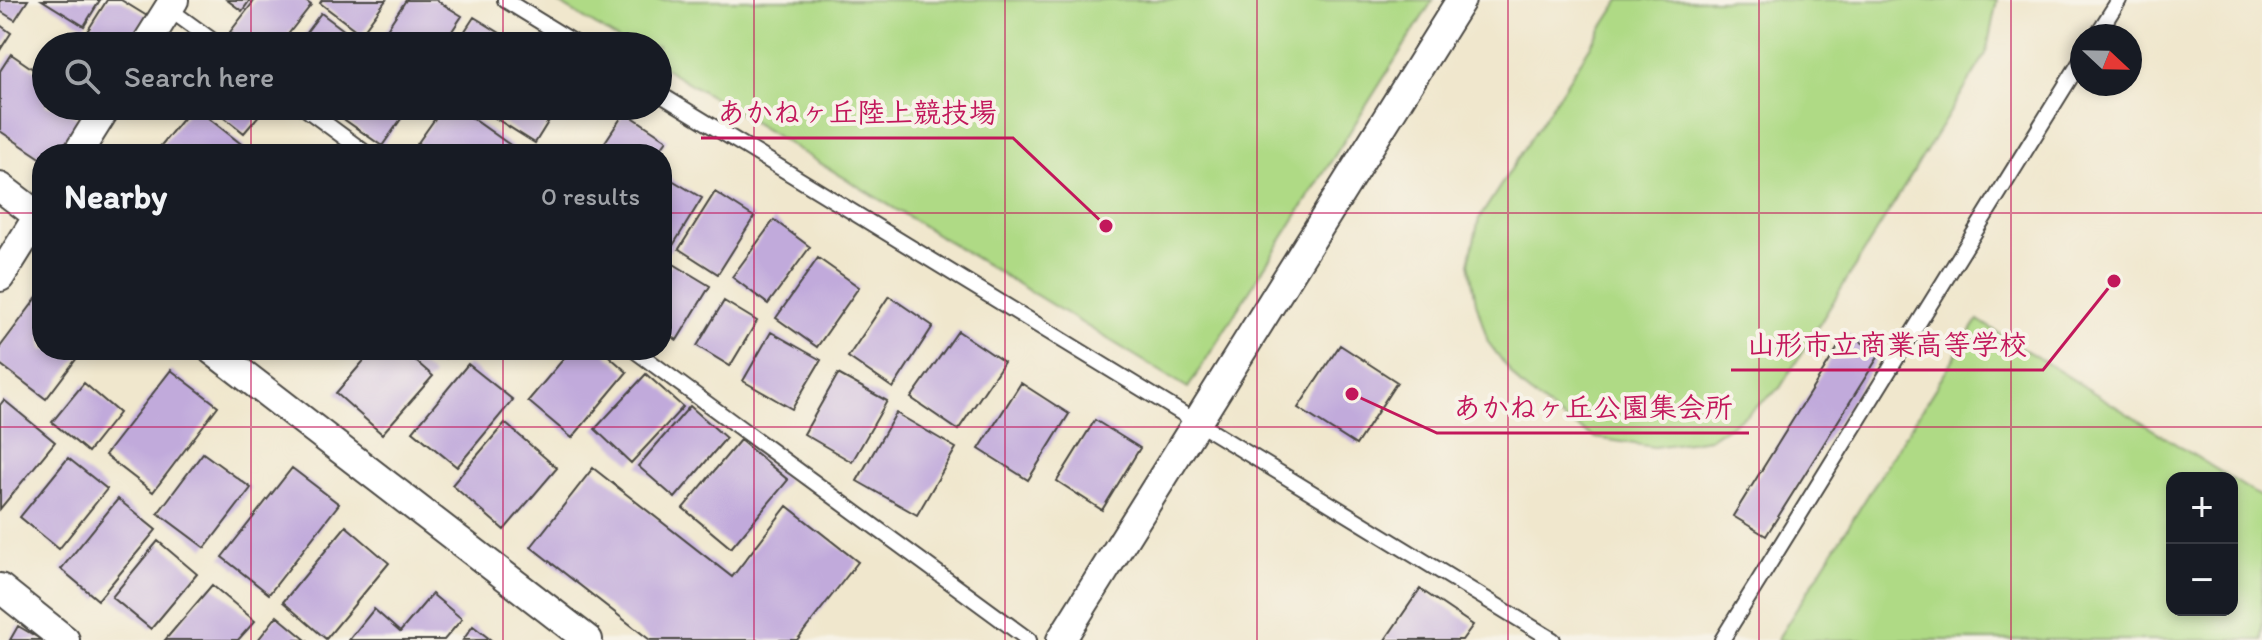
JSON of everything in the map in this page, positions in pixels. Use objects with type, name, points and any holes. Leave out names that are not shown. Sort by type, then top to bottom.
[{"type":"street","points":[[1061,640],[1461,0]]},
{"type":"street","points":[[154,32],[172,4]]},
{"type":"street","points":[[83,144],[98,120]]},
{"type":"street","points":[[0,187],[32,209]]},
{"type":"street","points":[[0,277],[32,229]]},
{"type":"street","points":[[225,360],[588,640]]},
{"type":"street","points":[[0,588],[65,640]]},
{"type":"lane","points":[[505,0],[557,32]]},
{"type":"lane","points":[[2104,24],[2119,0]]},
{"type":"lane","points":[[172,4],[204,32]]},
{"type":"lane","points":[[1722,640],[2070,78]]},
{"type":"lane","points":[[672,102],[1553,640]]},
{"type":"lane","points":[[321,120],[353,144]]},
{"type":"lane","points":[[648,360],[1029,640]]},
{"type":"green space","points":[[554,0],[1433,0],[1188,388],[672,73],[672,32],[606,32]]},
{"type":"green space","points":[[1620,0],[1997,0],[1986,54],[1780,388],[1709,439],[1654,447],[1596,438],[1563,419],[1521,386],[1488,342],[1469,263],[1479,219]]},
{"type":"green space","points":[[1978,320],[2220,472],[2166,472],[2166,616],[2238,616],[2238,483],[2262,498],[2262,640],[1777,640]]},
{"type":"building","points":[[0,0],[28,0],[15,20],[0,11]]},
{"type":"building","points":[[42,0],[100,0],[84,26]]},
{"type":"building","points":[[107,0],[121,0],[147,16],[137,32],[87,32]]},
{"type":"building","points":[[227,0],[250,0],[242,11]]},
{"type":"building","points":[[255,0],[304,0],[311,5],[290,32],[230,32]]},
{"type":"building","points":[[322,0],[386,0],[362,32],[320,3]]},
{"type":"building","points":[[406,0],[436,0],[462,16],[451,32],[385,32]]},
{"type":"building","points":[[321,13],[346,32],[307,32]]},
{"type":"building","points":[[474,17],[498,32],[464,32]]},
{"type":"building","points":[[0,25],[11,33],[0,50]]},
{"type":"building","points":[[11,54],[32,68],[32,120],[80,120],[84,123],[70,144],[32,144],[32,152],[0,131],[0,71]]},
{"type":"building","points":[[182,120],[211,120],[241,144],[162,144]]},
{"type":"building","points":[[228,120],[255,120],[244,133]]},
{"type":"building","points":[[345,120],[400,120],[383,144]]},
{"type":"building","points":[[434,120],[475,120],[509,144],[417,144]]},
{"type":"building","points":[[498,120],[549,120],[535,143]]},
{"type":"building","points":[[620,120],[637,120],[667,140],[664,144],[604,144]]},
{"type":"building","points":[[672,180],[702,198],[672,247]]},
{"type":"building","points":[[715,192],[754,217],[718,274],[679,249]]},
{"type":"building","points":[[774,220],[810,247],[768,304],[732,277]]},
{"type":"building","points":[[818,258],[859,287],[817,347],[776,318]]},
{"type":"building","points":[[672,263],[710,286],[677,340],[672,337]]},
{"type":"building","points":[[889,296],[933,326],[893,388],[848,357]]},
{"type":"building","points":[[724,301],[757,321],[730,366],[697,346]]},
{"type":"building","points":[[32,304],[32,360],[75,360],[46,399],[0,364],[0,347]]},
{"type":"building","points":[[958,331],[1004,362],[958,430],[911,398]]},
{"type":"building","points":[[771,332],[821,360],[792,409],[743,381]]},
{"type":"building","points":[[1847,333],[1880,354],[1766,536],[1733,516]]},
{"type":"building","points":[[1340,345],[1397,382],[1356,445],[1298,408]]},
{"type":"building","points":[[364,360],[415,360],[433,376],[382,434],[336,393]]},
{"type":"building","points":[[563,360],[613,360],[627,372],[572,438],[528,401]]},
{"type":"building","points":[[468,364],[513,400],[457,467],[413,431]]},
{"type":"building","points":[[171,370],[218,406],[153,492],[105,455]]},
{"type":"building","points":[[646,374],[683,407],[631,463],[595,429]]},
{"type":"building","points":[[838,374],[887,401],[852,462],[804,434]]},
{"type":"building","points":[[84,383],[119,413],[88,452],[52,422]]},
{"type":"building","points":[[1021,383],[1069,414],[1028,480],[979,449]]},
{"type":"building","points":[[4,400],[55,442],[0,509],[0,405]]},
{"type":"building","points":[[690,406],[726,438],[675,498],[638,466]]},
{"type":"building","points":[[896,413],[956,448],[917,515],[857,481]]},
{"type":"building","points":[[1095,420],[1140,448],[1102,510],[1057,481]]},
{"type":"building","points":[[505,423],[557,468],[504,530],[452,485]]},
{"type":"building","points":[[740,440],[788,480],[731,548],[683,508]]},
{"type":"building","points":[[203,453],[251,488],[205,548],[158,513]]},
{"type":"building","points":[[68,458],[107,489],[59,549],[20,517]]},
{"type":"building","points":[[292,468],[339,504],[269,594],[222,557]]},
{"type":"building","points":[[593,468],[732,577],[787,506],[858,562],[797,640],[650,640],[531,547]]},
{"type":"building","points":[[118,499],[156,530],[98,600],[61,569]]},
{"type":"building","points":[[346,526],[389,563],[326,639],[283,602]]},
{"type":"building","points":[[158,541],[197,574],[151,629],[112,597]]},
{"type":"building","points":[[212,585],[255,621],[238,640],[165,640]]},
{"type":"building","points":[[1420,589],[1473,625],[1462,640],[1385,640]]},
{"type":"building","points":[[432,594],[462,619],[444,640],[349,640],[374,609],[400,632]]},
{"type":"building","points":[[277,616],[306,640],[258,640]]},
{"type":"building","points":[[18,626],[42,640],[10,640]]},
{"type":"building","points":[[473,626],[491,640],[463,640]]},
{"type":"place","name":"あかねヶ丘陸上競技場","points":[[1106,226]]},
{"type":"place","name":"山形市立商業高等学校","points":[[2114,281]]},
{"type":"place","name":"あかねヶ丘公園集会所","points":[[1352,394]]}]
